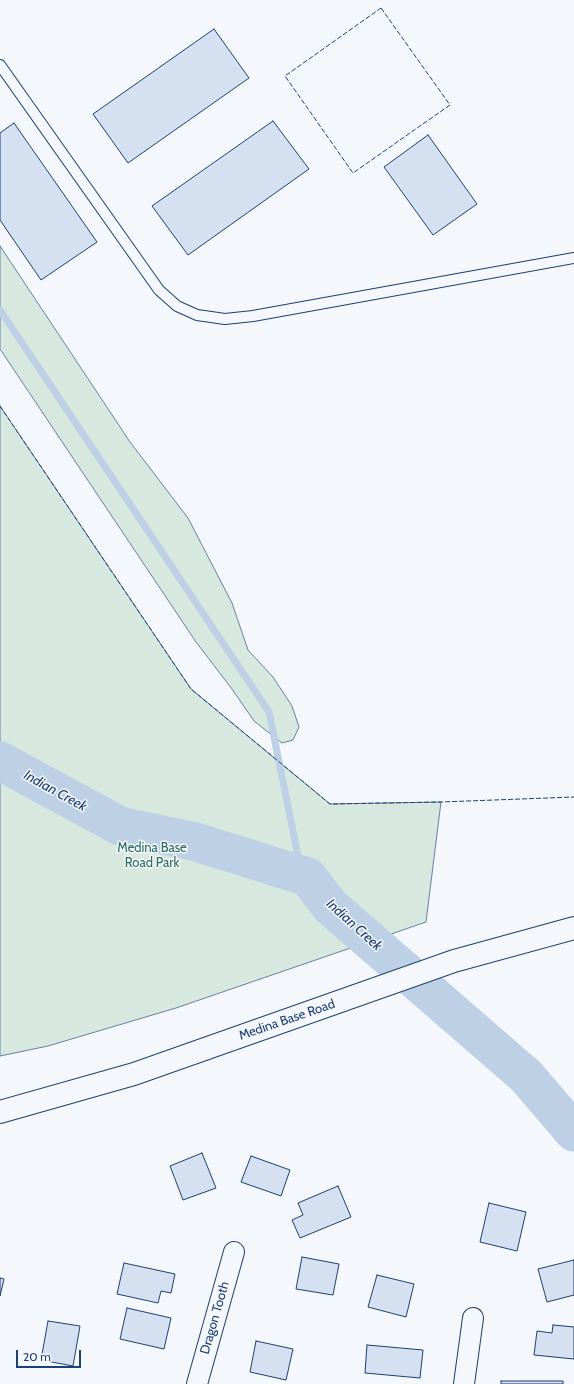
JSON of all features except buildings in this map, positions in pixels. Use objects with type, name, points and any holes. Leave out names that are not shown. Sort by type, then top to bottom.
[{"type":"street","name":"Medina Base Road","points":[[0,1112],[134,1074],[454,961],[496,948],[574,928]]},
{"type":"street","name":"Dragon Tooth","points":[[197,1384],[234,1252]]},
{"type":"street","points":[[464,1384],[473,1318]]},
{"type":"lane","points":[[0,65],[159,290],[177,306],[198,316],[225,319],[253,316],[574,258]]},
{"type":"green space","points":[[0,246],[130,442],[188,518],[232,603],[248,650],[273,677],[292,706],[299,727],[293,740],[282,743],[254,721],[232,689],[196,642],[0,349]]},
{"type":"green space","name":"Medina Base Road Park","points":[[0,406],[191,689],[330,804],[441,802],[426,922],[176,1008],[48,1046],[0,1056]]},
{"type":"waterway","points":[[0,310],[269,712],[299,861],[308,877]]},
{"type":"waterway","name":"Indian Creek","points":[[0,761],[120,826],[196,842],[308,877],[330,906],[526,1076],[574,1132]]},
{"type":"fence","points":[[381,8],[450,105],[353,173],[285,76],[381,8]]},
{"type":"fence","points":[[0,406],[191,689],[330,804],[574,797]]}]
